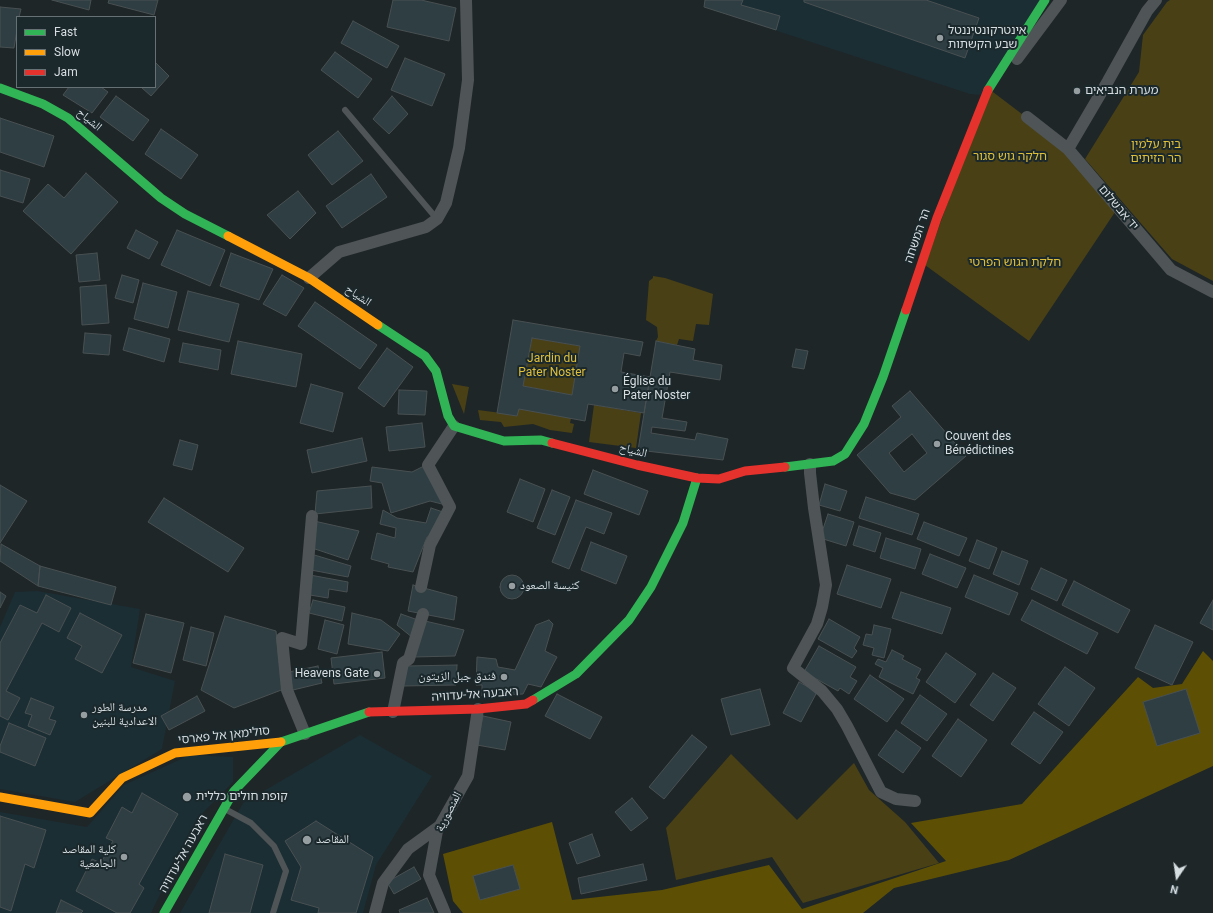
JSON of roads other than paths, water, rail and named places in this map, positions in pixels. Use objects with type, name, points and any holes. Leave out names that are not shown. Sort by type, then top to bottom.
[{"type":"street","points":[[309,278],[339,252],[426,227],[437,219],[446,203],[459,148],[468,80],[466,0]]},
{"type":"street","name":"הר המשחה","points":[[810,464],[833,461],[845,454],[864,424],[883,377],[937,218],[989,89],[1046,0]]},
{"type":"street","points":[[989,89],[1008,71],[1061,0]]},
{"type":"street","points":[[1068,148],[1147,11],[1156,0]]},
{"type":"street","name":"الشياح","points":[[0,88],[43,104],[68,118],[161,198],[186,214],[309,278],[425,356],[436,371],[446,409],[454,426],[504,441],[541,440],[637,465],[697,478]]},
{"type":"street","name":"יד אבשלום","points":[[1027,117],[1068,148],[1171,270],[1213,292]]},
{"type":"street","points":[[421,587],[430,545],[450,507],[428,465],[454,426]]},
{"type":"street","points":[[697,478],[719,479],[745,472],[810,464],[826,585],[824,600],[817,624],[793,668],[822,691],[837,709],[881,792],[896,799],[915,801]]},
{"type":"street","name":"ראבעה אל-עדוויה","points":[[164,913],[234,791],[281,742],[370,712],[478,709],[526,704],[576,674],[629,620],[651,587],[683,523],[697,478]]},
{"type":"street","points":[[305,734],[288,690],[282,635],[301,644],[312,516]]},
{"type":"street","points":[[393,712],[403,663],[409,659],[423,614]]},
{"type":"street","name":"المنصورية","points":[[445,913],[429,875],[437,831],[468,776],[478,709]]},
{"type":"street","name":"סולימאן אל פארסי","points":[[0,797],[90,813],[122,778],[175,753],[281,742]]},
{"type":"street","points":[[375,913],[383,883],[408,848],[441,825]]},
{"type":"lane","points":[[345,110],[437,219]]},
{"type":"lane","points":[[223,809],[251,822],[274,846],[286,870],[272,913]]},
{"type":"place","name":"אינטרקונטיננטל שבע הקשתות","points":[[940,38]]},
{"type":"place","name":"מערת הנביאים","points":[[1077,91]]},
{"type":"place","name":"Église du Pater Noster","points":[[615,389]]},
{"type":"place","name":"Couvent des Bénédictines","points":[[937,444]]},
{"type":"place","name":"كنيسة الصعود","points":[[512,586]]},
{"type":"place","name":"Heavens Gate","points":[[377,674]]},
{"type":"place","name":"فندق جبل الزيتون","points":[[504,677]]},
{"type":"place","name":"مدرسة الطور الاعدادية للبنين","points":[[84,715]]},
{"type":"place","name":"קופת חולים כללית","points":[[187,797]]},
{"type":"place","name":"المقاصد","points":[[307,840]]},
{"type":"place","name":"كلية المقاصد الجامعية","points":[[124,857]]},
{"type":"park label","name":"בית עלמין הר הזיתים","points":[[1156,152]]},
{"type":"park label","name":"חלקה גוש סגור","points":[[1010,157]]},
{"type":"park label","name":"חלקת הגוש הפרטי","points":[[1015,263]]},
{"type":"park label","name":"Jardin du Pater Noster","points":[[552,366]]}]
